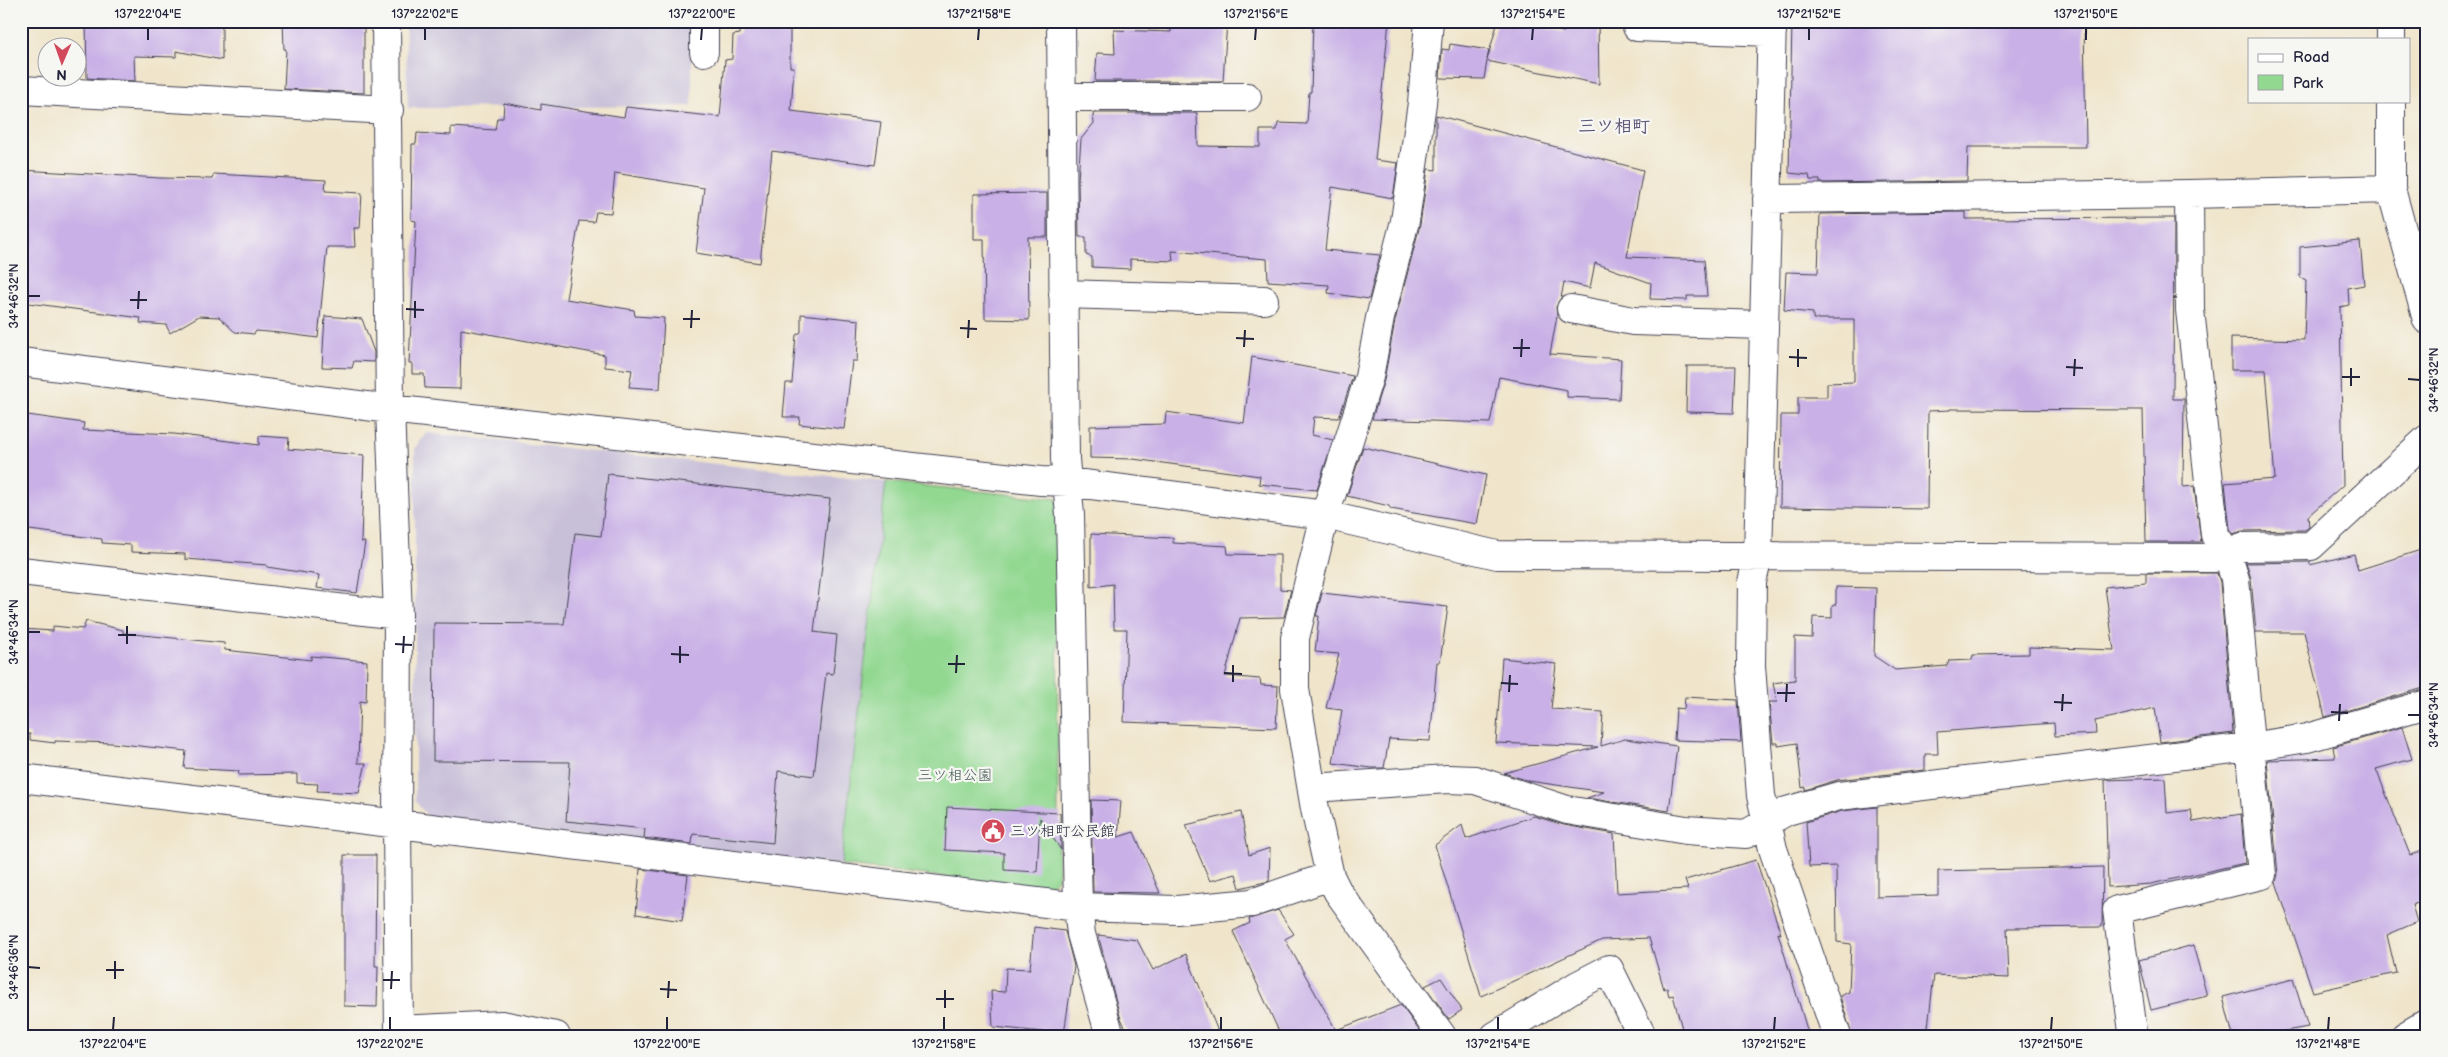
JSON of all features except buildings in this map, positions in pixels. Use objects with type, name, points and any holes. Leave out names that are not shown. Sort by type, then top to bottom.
[{"type":"street","points":[[386,21],[389,110],[390,408],[398,615],[397,825],[399,1033],[502,1025],[556,1036]]},
{"type":"street","points":[[704,21],[704,52]]},
{"type":"street","points":[[1061,21],[1065,459],[1068,482],[1078,907],[1081,934],[1110,1036]]},
{"type":"street","points":[[1429,21],[1422,103],[1405,220],[1380,318],[1369,377],[1325,515],[1295,638],[1295,689],[1312,788],[1330,876],[1338,892],[1442,1036]]},
{"type":"street","points":[[2391,21],[2391,38]]},
{"type":"street","points":[[1637,27],[1772,26],[1758,557],[1752,582],[1750,666],[1761,796],[1766,822],[1779,867],[1837,1036]]},
{"type":"street","points":[[21,90],[389,110]]},
{"type":"street","points":[[1062,97],[1247,97]]},
{"type":"street","points":[[2391,102],[2391,189],[2427,320]]},
{"type":"street","points":[[1767,199],[2189,194],[2391,189]]},
{"type":"street","points":[[2134,1032],[2117,910],[2262,875],[2235,579],[2228,553],[2215,534],[2194,351],[2190,310],[2189,194]]},
{"type":"street","points":[[1063,294],[1264,300]]},
{"type":"street","points":[[1571,309],[1633,321],[1764,326]]},
{"type":"street","points":[[21,362],[390,408],[1021,479],[1068,482],[1325,515],[1497,555],[2214,558],[2242,547],[2311,546],[2427,439]]},
{"type":"street","points":[[21,571],[398,615]]},
{"type":"street","points":[[1312,788],[1448,779],[1475,780],[1567,810],[1686,830],[1746,834],[1787,811],[1839,796],[2250,747],[2307,738],[2427,704]]},
{"type":"street","points":[[21,778],[1078,907],[1177,910],[1252,902],[1330,876]]},
{"type":"street","points":[[1495,1036],[1578,985],[1609,969],[1642,1036]]},
{"type":"street","points":[[2405,1036],[2427,1023]]},
{"type":"shaded area","points":[[405,21],[692,21],[692,106],[408,108]]},
{"type":"shaded area","points":[[426,433],[886,482],[841,865],[429,818],[415,801],[415,448]]},
{"type":"green space","name":"三ツ相公園","points":[[886,482],[1057,499],[1058,878],[1047,889],[841,865]]},
{"type":"place","name":"三ツ相町公民館","points":[[993,831]]},
{"type":"district","name":"三ツ相町","points":[[1614,126]]}]
